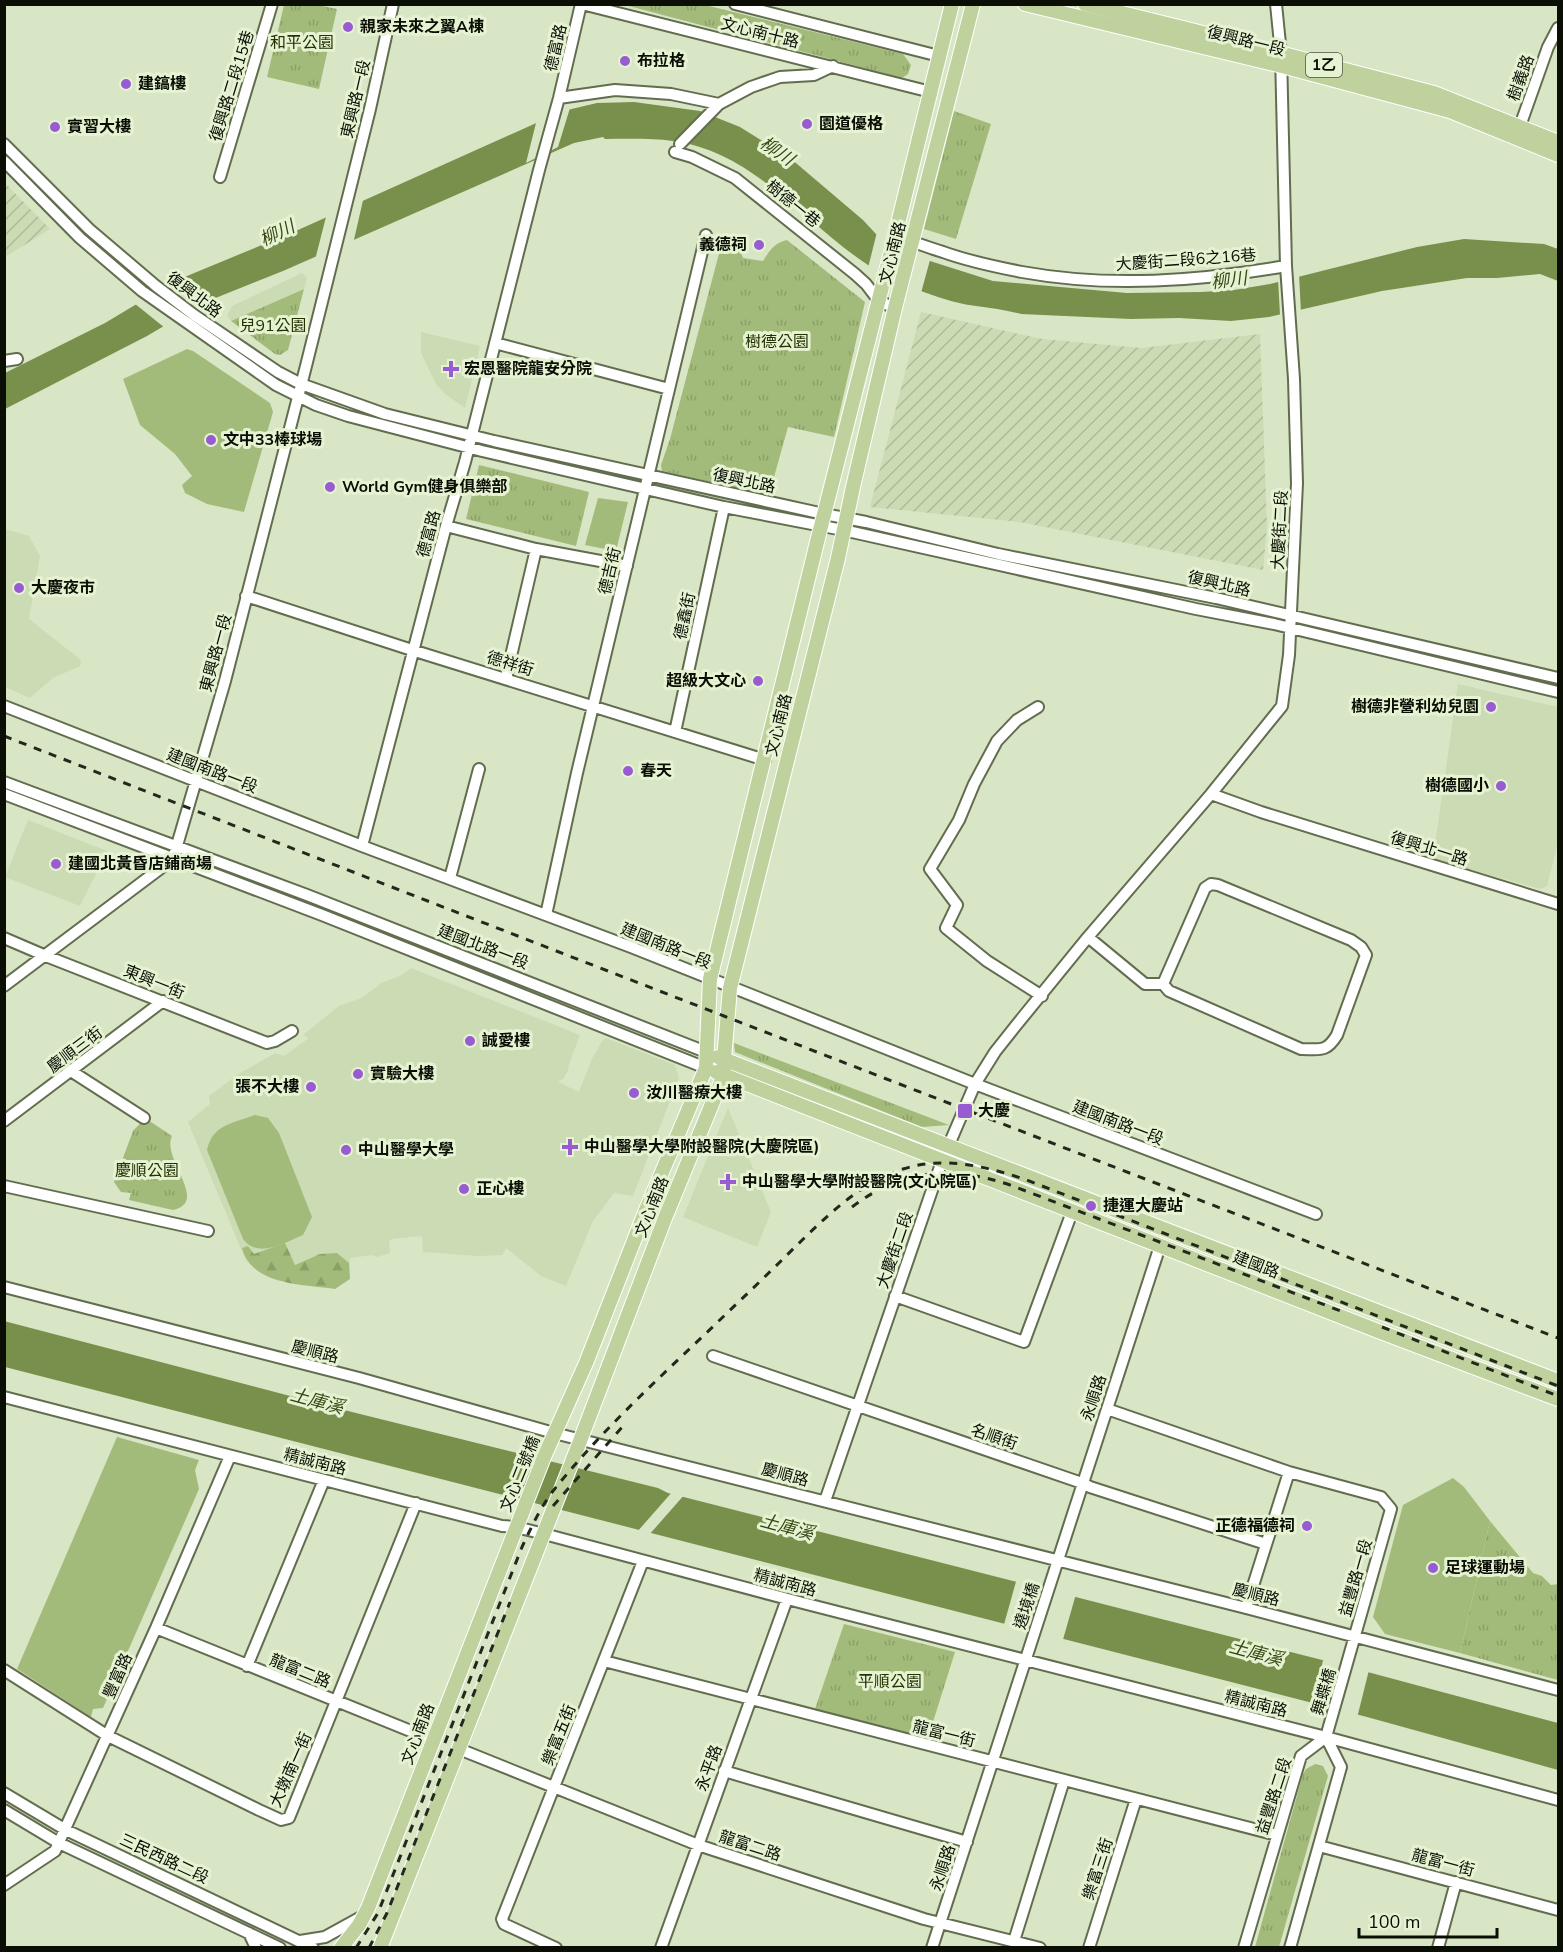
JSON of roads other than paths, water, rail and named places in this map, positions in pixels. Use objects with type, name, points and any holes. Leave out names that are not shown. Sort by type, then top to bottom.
[{"type":"main road","name":"文心南路","points":[[554,1432],[586,1363],[646,1210],[706,1068],[710,979],[952,4]]},
{"type":"main road","name":"文心南路","points":[[579,1439],[664,1218],[724,1075],[730,988],[896,308],[973,4]]},
{"type":"main road","name":"復興路一段","points":[[1025,4],[1434,93],[1558,142]]},
{"type":"main road","name":"復興路一段","points":[[1085,4],[1187,29],[1450,111],[1558,155]]},
{"type":"main road","name":"建國北路一段","points":[[706,1052],[948,1146]]},
{"type":"main road","name":"建國北路一段","points":[[706,1068],[942,1161]]},
{"type":"main road","name":"建國路","points":[[948,1146],[1558,1381]]},
{"type":"main road","name":"建國路","points":[[942,1161],[1558,1399]]},
{"type":"main road","name":"文心二號橋","points":[[516,1527],[554,1432]]},
{"type":"main road","points":[[380,1947],[579,1439]]},
{"type":"main road","name":"文心南路","points":[[341,1947],[365,1915],[516,1527]]},
{"type":"street","name":"復興路二段15巷","points":[[220,177],[272,4]]},
{"type":"street","name":"東興路一段","points":[[173,859],[246,596],[336,249],[393,4]]},
{"type":"street","name":"文心南十路","points":[[582,4],[931,92]]},
{"type":"street","name":"德富路","points":[[362,846],[560,98],[582,4]]},
{"type":"street","name":"文心南十路","points":[[735,4],[939,56]]},
{"type":"street","name":"大慶街二段","points":[[825,1501],[942,1161],[975,1084],[995,1052],[1088,937],[1211,794],[1282,706],[1289,655],[1289,622],[1296,544],[1297,483],[1294,380],[1286,268],[1281,60],[1276,4]]},
{"type":"street","name":"樹義路","points":[[1525,141],[1520,126],[1548,47],[1558,28]]},
{"type":"street","points":[[560,98],[615,90],[671,94],[716,107],[751,87],[780,77],[814,75],[833,66]]},
{"type":"street","name":"樹德一巷","points":[[716,107],[677,148],[692,158],[735,178],[855,274],[879,301]]},
{"type":"street","name":"復興北路","points":[[4,144],[89,229],[156,286],[194,315],[278,372],[320,393],[384,414],[649,475],[823,520]]},
{"type":"street","name":"復興北路","points":[[4,161],[80,238],[146,293],[276,385],[297,397],[348,416],[468,448],[724,507],[845,524],[1196,609],[1289,622],[1558,678]]},
{"type":"street","name":"德吉街","points":[[546,915],[593,706],[706,235]]},
{"type":"street","name":"大慶街二段6之16巷","points":[[894,240],[1023,272],[1102,280],[1133,282],[1225,276],[1286,268]]},
{"type":"street","points":[[879,301],[896,308]]},
{"type":"street","points":[[495,343],[669,389]]},
{"type":"street","points":[[4,361],[17,359]]},
{"type":"street","name":"德鑫街","points":[[675,732],[724,507]]},
{"type":"street","points":[[446,526],[536,549],[627,566]]},
{"type":"street","points":[[507,679],[536,549]]},
{"type":"street","name":"德祥街","points":[[246,596],[765,760]]},
{"type":"street","name":"復興北路","points":[[1289,622],[1558,692]]},
{"type":"street","name":"建國南路一段","points":[[4,706],[362,846],[546,915],[975,1084],[1316,1214]]},
{"type":"street","points":[[1038,707],[1017,720],[997,741],[974,784],[959,820],[930,869],[957,905],[946,928],[987,961],[1042,996]]},
{"type":"street","points":[[450,878],[478,769]]},
{"type":"street","name":"建國北路一段","points":[[4,782],[177,846],[706,1052]]},
{"type":"street","name":"建國北路一段","points":[[4,794],[322,915],[706,1068]]},
{"type":"street","name":"復興北一路","points":[[1211,794],[1558,904]]},
{"type":"street","points":[[4,986],[173,859]]},
{"type":"street","points":[[1088,937],[1145,984],[1163,984],[1169,991],[1301,1049],[1323,1049],[1332,1044],[1366,955],[1361,947],[1351,940],[1211,884],[1205,888],[1163,984]]},
{"type":"street","name":"東興一街","points":[[4,938],[267,1043],[292,1031]]},
{"type":"street","name":"慶順三街","points":[[4,1121],[163,1001]]},
{"type":"street","points":[[71,1071],[144,1118]]},
{"type":"street","points":[[4,1186],[208,1231]]},
{"type":"street","points":[[895,1296],[1024,1342],[1072,1212]]},
{"type":"street","name":"永順路","points":[[1057,1561],[1160,1246]]},
{"type":"street","name":"慶順路","points":[[4,1287],[370,1381],[579,1439],[1356,1636],[1558,1690]]},
{"type":"street","name":"名順街","points":[[713,1356],[1090,1487],[1266,1544]]},
{"type":"street","name":"精誠南路","points":[[4,1397],[1326,1737],[1558,1800]]},
{"type":"street","points":[[1107,1408],[1289,1472],[1246,1608]]},
{"type":"street","name":"豐富路","points":[[4,1885],[51,1855],[66,1830],[230,1456]]},
{"type":"street","name":"益豐路一段","points":[[1289,1472],[1381,1497],[1391,1509],[1351,1655]]},
{"type":"street","points":[[247,1665],[324,1480]]},
{"type":"street","name":"大墩南一街","points":[[4,1671],[108,1736],[281,1820],[290,1818],[416,1503]]},
{"type":"street","name":"樂富五街","points":[[556,1947],[504,1924],[502,1919],[643,1561]]},
{"type":"street","name":"遶境橋","points":[[1025,1660],[1057,1561]]},
{"type":"street","name":"永平路","points":[[661,1947],[787,1599]]},
{"type":"street","name":"龍富二路","points":[[156,1628],[433,1740]]},
{"type":"street","name":"舞蝶橋","points":[[1326,1737],[1351,1655]]},
{"type":"street","name":"龍富一街","points":[[604,1660],[1276,1835]]},
{"type":"street","name":"永順路","points":[[932,1947],[968,1842],[1025,1660]]},
{"type":"street","points":[[1290,1947],[1341,1767],[1326,1737]]},
{"type":"street","name":"益豐路二段","points":[[1244,1947],[1301,1756],[1326,1737]]},
{"type":"street","name":"龍富二路","points":[[459,1749],[698,1845],[924,1919],[1040,1947]]},
{"type":"street","points":[[724,1770],[968,1842]]},
{"type":"street","points":[[1014,1941],[1064,1780]]},
{"type":"street","name":"三民西路二段","points":[[4,1793],[66,1830],[313,1947]]},
{"type":"street","name":"樂富三街","points":[[1089,1947],[1136,1799]]},
{"type":"street","name":"三民西路二段","points":[[4,1810],[59,1842],[280,1947]]},
{"type":"street","name":"龍富一街","points":[[1319,1846],[1558,1910]]},
{"type":"street","points":[[1438,1947],[1455,1882]]},
{"type":"street","points":[[300,1941],[325,1937],[365,1915]]},
{"type":"street","points":[[387,1932],[390,1947]]},
{"type":"street","points":[[249,1933],[256,1947]]},
{"type":"water","name":"柳川","points":[[634,102],[700,111],[740,127],[790,158],[863,220],[889,248],[993,281],[1127,293],[1234,290],[1270,284],[1417,247],[1464,239],[1544,244],[1558,249],[1558,281],[1540,274],[1467,278],[1382,291],[1269,317],[1231,321],[1021,314],[955,302],[890,278],[837,242],[761,179],[734,162],[705,149],[673,141],[605,139],[603,137],[574,143],[283,271],[203,303],[147,336],[5,409],[5,373],[105,323],[175,281],[298,230],[563,111],[597,103]]},
{"type":"water","name":"土庫溪","points":[[4,1321],[340,1409],[658,1488],[668,1493],[1334,1663],[1558,1723],[1558,1770],[1367,1717],[5,1367]]},
{"type":"railway","points":[[4,736],[1558,1338]]},
{"type":"railway","points":[[356,1948],[378,1913],[522,1547],[548,1498],[614,1422],[818,1225],[844,1202],[887,1175],[918,1165],[949,1163],[994,1170],[1024,1179],[1558,1386]]},
{"type":"railway","points":[[852,1207],[871,1194],[908,1178],[947,1173],[988,1179],[1010,1185],[1346,1313]]},
{"type":"railway","points":[[1382,1327],[1558,1396]]},
{"type":"railway","points":[[553,1506],[624,1425]]},
{"type":"railway","points":[[369,1948],[387,1913],[510,1602]]},
{"type":"place","name":"親家未來之翼A棟","points":[[348,27]]},
{"type":"place","name":"布拉格","points":[[625,61]]},
{"type":"place","name":"建鎬樓","points":[[126,84]]},
{"type":"place","name":"園道優格","points":[[807,124]]},
{"type":"place","name":"實習大樓","points":[[55,127]]},
{"type":"place","name":"義德祠","points":[[759,245]]},
{"type":"place","name":"宏恩醫院龍安分院","points":[[451,369]]},
{"type":"place","name":"文中33棒球場","points":[[211,440]]},
{"type":"place","name":"World Gym健身俱樂部","points":[[330,487]]},
{"type":"place","name":"大慶夜市","points":[[19,588]]},
{"type":"place","name":"超級大文心","points":[[758,681]]},
{"type":"place","name":"樹德非營利幼兒園","points":[[1491,707]]},
{"type":"place","name":"春天","points":[[628,771]]},
{"type":"place","name":"樹德國小","points":[[1501,786]]},
{"type":"place","name":"建國北黃昏店鋪商場","points":[[56,864]]},
{"type":"place","name":"誠愛樓","points":[[470,1041]]},
{"type":"place","name":"實驗大樓","points":[[358,1074]]},
{"type":"place","name":"張不大樓","points":[[311,1087]]},
{"type":"place","name":"汝川醫療大樓","points":[[634,1093]]},
{"type":"place","name":"大慶","points":[[965,1111]]},
{"type":"place","name":"中山醫學大學附設醫院(大慶院區)","points":[[570,1147]]},
{"type":"place","name":"中山醫學大學","points":[[346,1150]]},
{"type":"place","name":"中山醫學大學附設醫院(文心院區)","points":[[728,1182]]},
{"type":"place","name":"正心樓","points":[[464,1189]]},
{"type":"place","name":"捷運大慶站","points":[[1091,1206]]},
{"type":"place","name":"正德福德祠","points":[[1307,1526]]},
{"type":"place","name":"足球運動場","points":[[1433,1568]]},
{"type":"park label","name":"和平公園","points":[[302,43]]},
{"type":"park label","name":"兒91公園","points":[[273,326]]},
{"type":"park label","name":"樹德公園","points":[[777,342]]},
{"type":"park label","name":"慶順公園","points":[[147,1171]]},
{"type":"park label","name":"平順公園","points":[[890,1682]]}]
